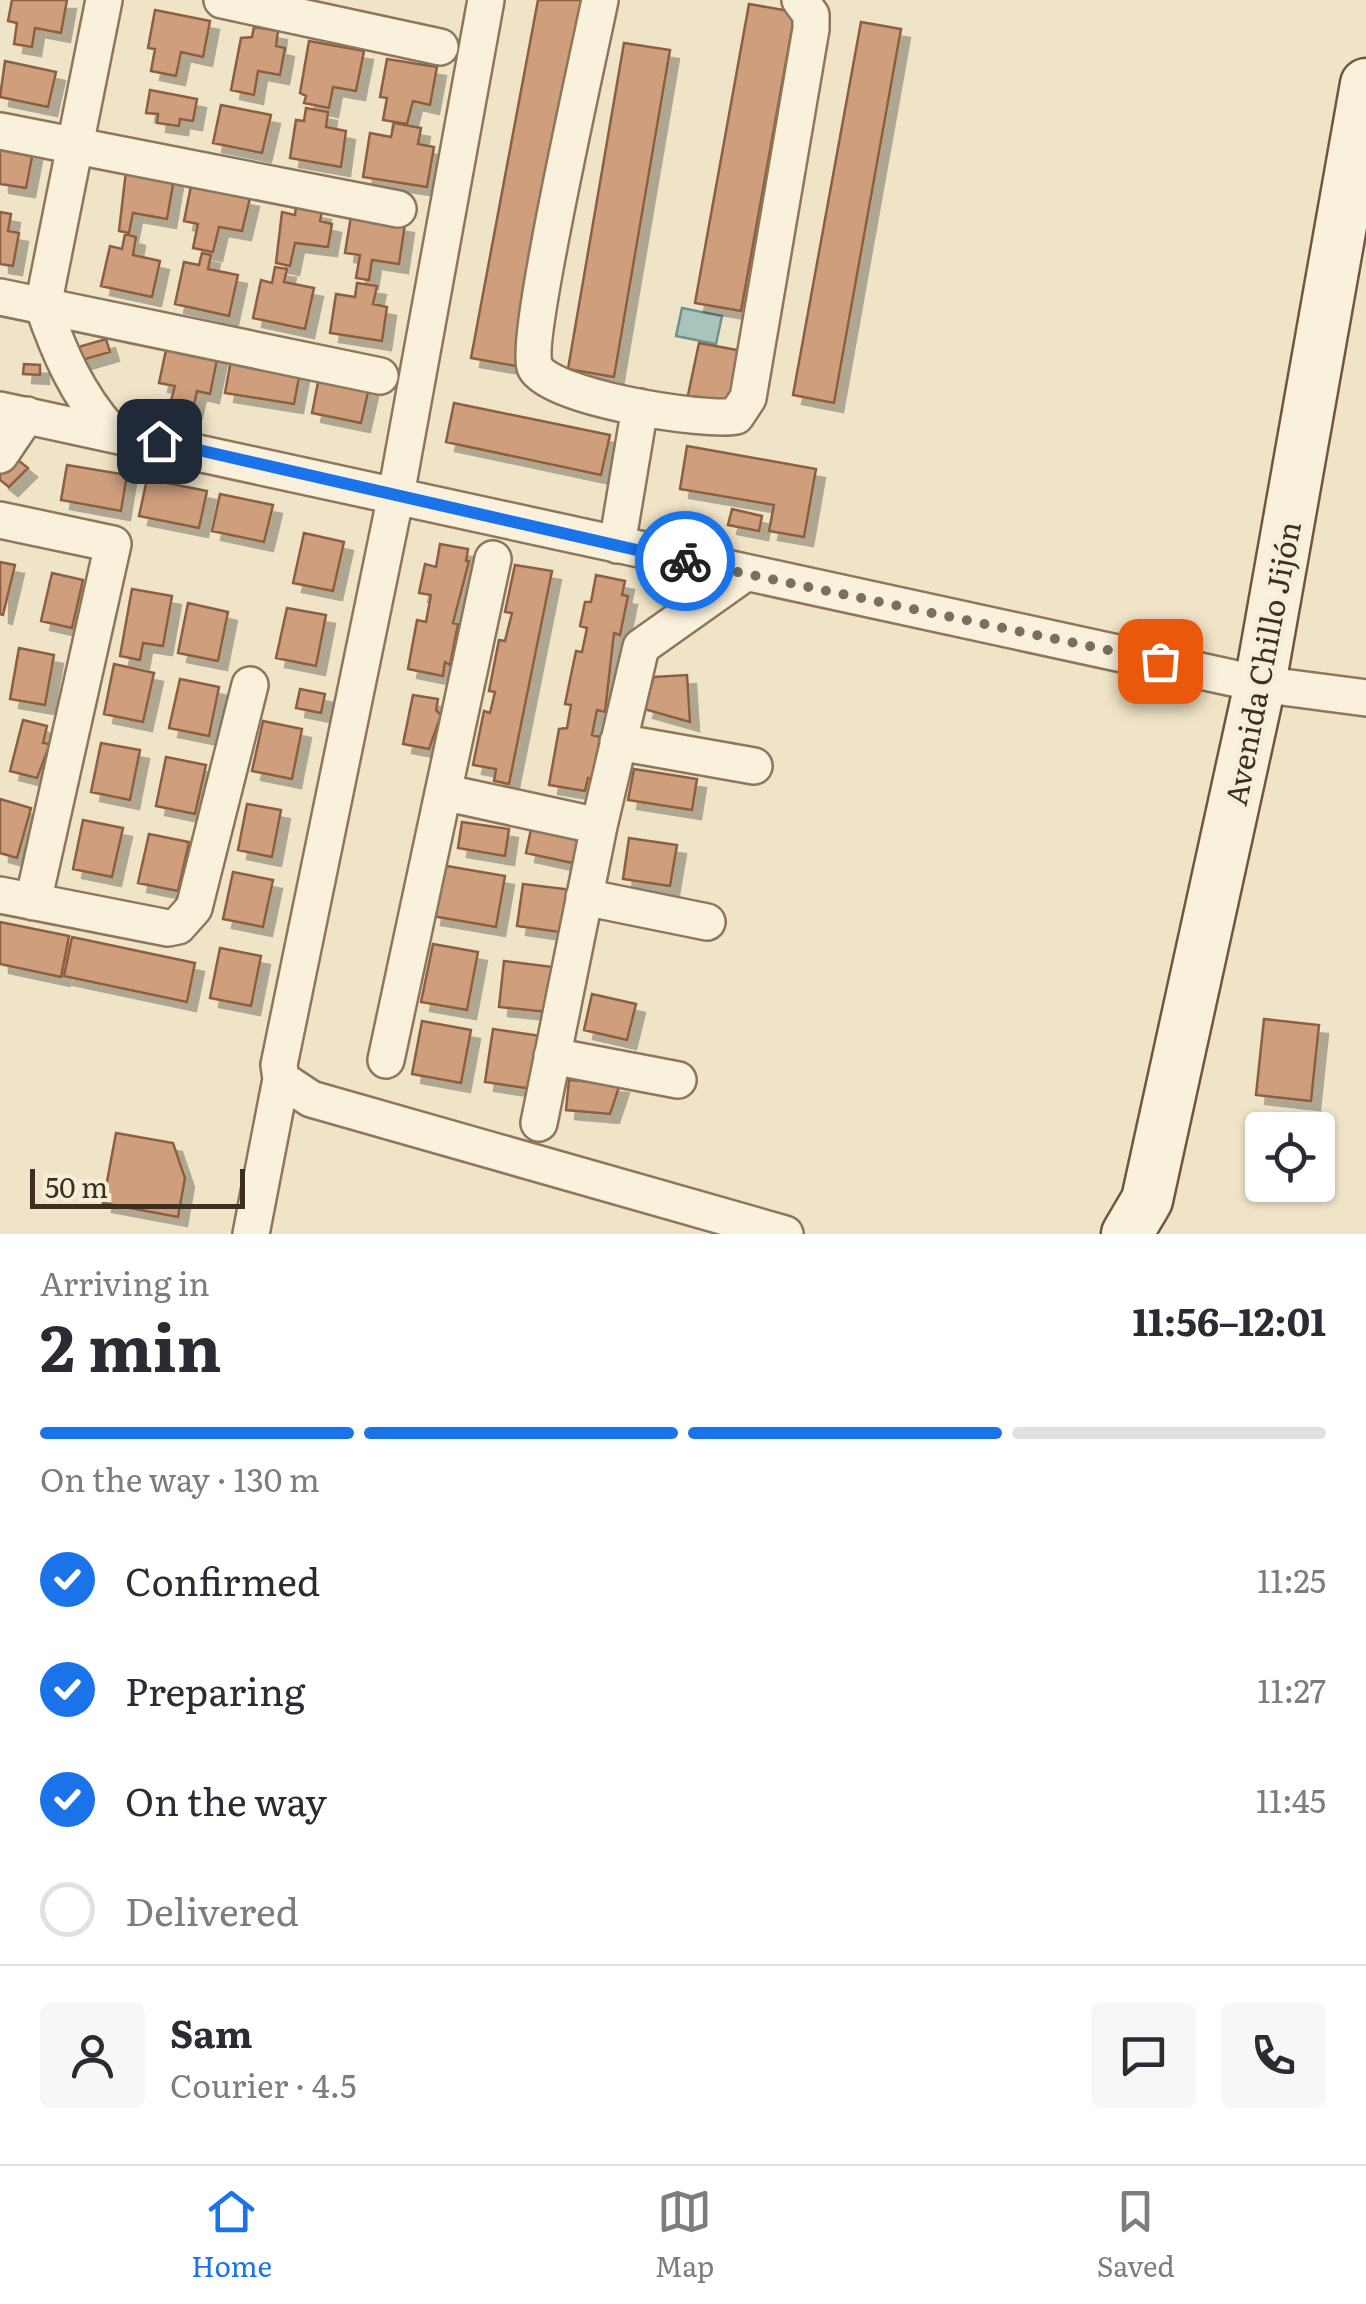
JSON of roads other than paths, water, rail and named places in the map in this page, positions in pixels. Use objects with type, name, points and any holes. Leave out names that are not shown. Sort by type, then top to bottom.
[{"type":"street","points":[[104,0],[78,147],[43,306],[57,348],[87,406],[110,431]]},
{"type":"street","points":[[222,0],[377,16],[440,47]]},
{"type":"street","points":[[250,1234],[282,1079],[282,1053],[396,495],[486,0]]},
{"type":"street","points":[[600,0],[532,356],[544,381],[640,408],[722,418],[736,416],[748,398],[812,29],[811,15],[800,0]]},
{"type":"street","name":"Avenida Chillo Jijón","points":[[1127,1234],[1148,1200],[1260,684],[1366,84]]},
{"type":"street","points":[[0,131],[398,209]]},
{"type":"street","points":[[0,296],[380,376]]},
{"type":"street","points":[[617,545],[640,408]]},
{"type":"street","points":[[0,455],[13,412],[1260,684],[1366,698]]},
{"type":"street","points":[[0,520],[113,544],[16,899],[168,928],[186,919],[194,908],[250,685]]},
{"type":"street","points":[[386,1060],[447,793],[493,559]]},
{"type":"street","points":[[539,1123],[598,826],[641,647],[744,574]]},
{"type":"street","points":[[618,742],[754,766]]},
{"type":"street","points":[[447,793],[598,826]]},
{"type":"street","points":[[584,896],[708,922]]},
{"type":"street","points":[[552,1056],[678,1080]]},
{"type":"street","points":[[282,1079],[312,1098],[785,1234]]},
{"type":"water","points":[[682,308],[722,316],[716,344],[676,336]]}]
